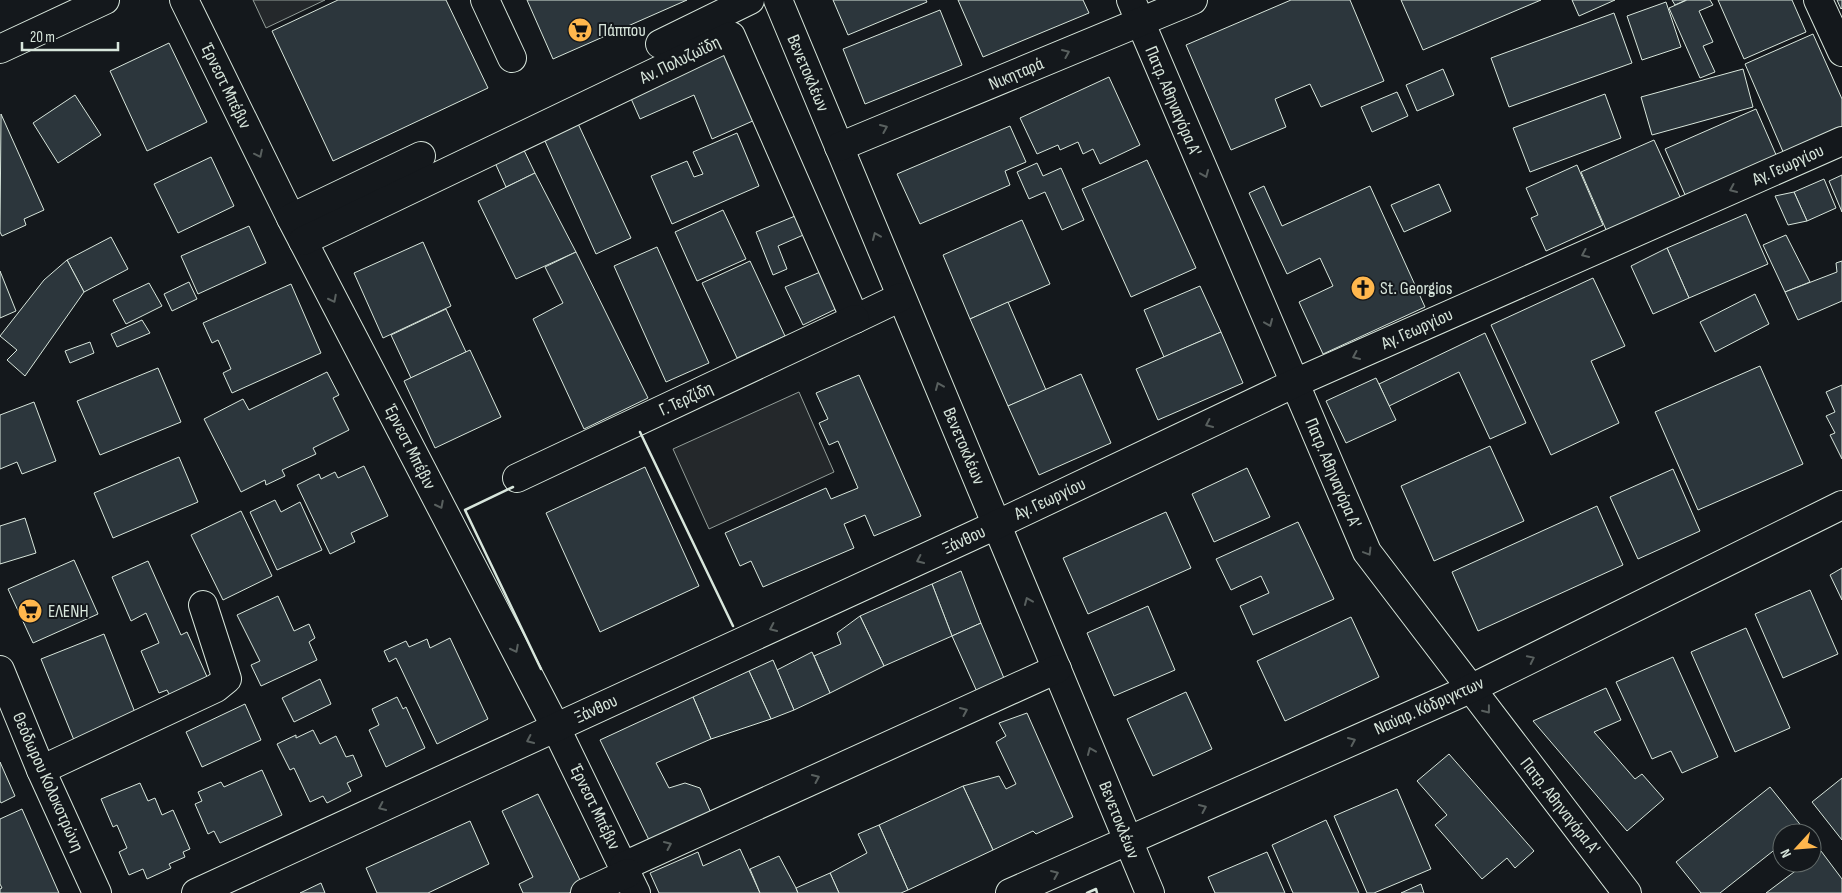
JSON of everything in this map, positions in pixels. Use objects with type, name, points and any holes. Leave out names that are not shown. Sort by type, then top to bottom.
[{"type":"street","points":[[0,49],[105,0]]},
{"type":"street","name":"Έρνεστ Μπέβιν","points":[[184,0],[303,242],[556,728],[629,877]]},
{"type":"street","points":[[486,0],[512,58]]},
{"type":"street","points":[[660,44],[750,0]]},
{"type":"street","name":"Βενετοκλέων","points":[[778,0],[1150,893]]},
{"type":"street","name":"Νικηταρά","points":[[839,147],[1135,11],[1193,0]]},
{"type":"street","points":[[1818,0],[1842,52]]},
{"type":"street","name":"Πατρ. Αθηναγόρα Α'","points":[[1135,11],[1366,552],[1627,893]]},
{"type":"street","name":"Αν. Πολυζωϊδη","points":[[303,242],[731,36],[855,319]]},
{"type":"street","name":"Αγ. Γεωργίου","points":[[996,525],[1295,383],[1842,140]]},
{"type":"street","points":[[291,218],[421,156]]},
{"type":"street","points":[[855,319],[901,297]]},
{"type":"street","name":"Γ. Τερζίδη","points":[[517,478],[855,319]]},
{"type":"street","name":"Ναύαρ. Κόδριγκτων","points":[[1010,893],[1470,689],[1842,505]]},
{"type":"street","name":"Ξάνθου","points":[[196,893],[996,525]]},
{"type":"street","points":[[41,770],[216,688],[227,679],[203,605]]},
{"type":"street","points":[[585,893],[629,877],[1057,669]]},
{"type":"street","name":"Θεόδωρου Κολοκοτρώνη","points":[[0,670],[41,770],[97,893]]},
{"type":"shaded area","points":[[253,0],[325,0],[266,28]]},
{"type":"shaded area","points":[[799,392],[834,472],[709,529],[673,449]]},
{"type":"building","points":[[338,0],[446,0],[488,88],[333,161],[272,31]]},
{"type":"building","name":"Πάππου","points":[[527,0],[687,0],[553,59]]},
{"type":"building","points":[[833,0],[926,0],[927,2],[848,35]]},
{"type":"building","points":[[958,0],[1083,0],[1089,13],[983,57]]},
{"type":"building","points":[[1291,0],[1350,0],[1384,81],[1321,107],[1310,84],[1275,99],[1286,127],[1231,150],[1186,45]]},
{"type":"building","points":[[1401,0],[1541,0],[1423,50]]},
{"type":"building","points":[[1572,0],[1615,0],[1579,16]]},
{"type":"building","points":[[1672,0],[1686,0],[1675,5]]},
{"type":"building","points":[[1687,0],[1710,0],[1713,5],[1699,11],[1713,42],[1703,46],[1715,72],[1700,78],[1669,8]]},
{"type":"building","points":[[1718,0],[1792,0],[1806,32],[1744,59]]},
{"type":"building","points":[[1837,0],[1842,0],[1841,9]]},
{"type":"building","points":[[1666,2],[1681,47],[1642,60],[1627,16]]},
{"type":"building","points":[[940,10],[962,65],[865,104],[843,49]]},
{"type":"building","points":[[1614,13],[1632,63],[1509,107],[1491,58]]},
{"type":"building","points":[[1813,34],[1842,99],[1842,129],[1784,154],[1745,64]]},
{"type":"building","points":[[169,43],[207,122],[147,151],[110,71]]},
{"type":"building","points":[[726,52],[755,120],[712,139],[694,95],[640,119],[629,94]]},
{"type":"building","points":[[1443,69],[1454,95],[1417,111],[1406,85]]},
{"type":"building","points":[[1743,69],[1753,107],[1652,135],[1641,97]]},
{"type":"building","points":[[1109,77],[1140,145],[1100,164],[1093,149],[1083,154],[1078,142],[1060,150],[1058,145],[1037,154],[1020,118]]},
{"type":"building","points":[[1397,92],[1408,116],[1372,132],[1361,107]]},
{"type":"building","points":[[1605,94],[1621,138],[1530,172],[1513,128]]},
{"type":"building","points":[[75,95],[101,135],[58,163],[33,123]]},
{"type":"building","points":[[1756,109],[1777,157],[1686,197],[1665,149]]},
{"type":"building","points":[[1,114],[44,210],[24,219],[26,225],[2,236],[0,232]]},
{"type":"building","points":[[574,115],[631,238],[596,254],[540,130]]},
{"type":"building","points":[[1010,126],[1026,162],[1005,171],[1010,185],[920,224],[897,174]]},
{"type":"building","points":[[737,133],[759,186],[672,224],[651,176],[687,161],[694,177],[703,174],[693,152]]},
{"type":"building","points":[[519,140],[535,173],[506,187],[491,154]]},
{"type":"building","points":[[1654,140],[1681,199],[1607,232],[1581,172]]},
{"type":"building","points":[[211,157],[234,206],[178,233],[154,184]]},
{"type":"building","points":[[1147,160],[1196,268],[1131,297],[1082,189]]},
{"type":"building","points":[[1037,163],[1043,176],[1061,168],[1084,220],[1062,230],[1045,192],[1029,199],[1017,172]]},
{"type":"building","points":[[1577,165],[1603,225],[1546,251],[1531,218],[1538,215],[1526,188]]},
{"type":"building","points":[[535,173],[576,252],[516,279],[478,201]]},
{"type":"building","points":[[1842,175],[1842,212],[1829,181]]},
{"type":"building","points":[[1824,179],[1836,208],[1807,221],[1794,192]]},
{"type":"building","points":[[1439,184],[1451,211],[1404,232],[1391,205]]},
{"type":"building","points":[[1264,186],[1282,226],[1370,186],[1425,307],[1323,354],[1299,302],[1333,286],[1320,258],[1287,274],[1249,193]]},
{"type":"building","points":[[1794,192],[1807,221],[1788,225],[1775,196]]},
{"type":"building","points":[[723,210],[746,259],[697,281],[675,232]]},
{"type":"building","points":[[800,214],[808,233],[778,246],[787,269],[773,275],[756,232]]},
{"type":"building","points":[[1746,214],[1768,264],[1689,298],[1667,248]]},
{"type":"building","points":[[1022,220],[1050,284],[970,319],[943,255]]},
{"type":"building","points":[[249,226],[266,263],[198,294],[181,256]]},
{"type":"building","points":[[1786,235],[1810,282],[1785,292],[1763,245]]},
{"type":"building","points":[[111,237],[128,269],[84,292],[67,260]]},
{"type":"building","points":[[423,242],[451,306],[383,338],[354,273]]},
{"type":"building","points":[[657,247],[709,363],[666,382],[614,266]]},
{"type":"building","points":[[1667,248],[1689,298],[1653,314],[1631,266]]},
{"type":"building","points":[[576,252],[648,398],[584,429],[533,319],[563,303],[545,267]]},
{"type":"building","points":[[67,260],[84,292],[25,376],[7,360],[17,350],[0,336],[44,280]]},
{"type":"building","points":[[750,261],[785,336],[737,358],[702,283]]},
{"type":"building","points":[[1842,261],[1842,301],[1798,320],[1785,292],[1837,272],[1836,263]]},
{"type":"building","points":[[825,270],[842,306],[803,325],[785,287]]},
{"type":"building","points":[[0,271],[16,311],[0,318]]},
{"type":"building","points":[[1593,278],[1625,346],[1591,361],[1619,423],[1551,455],[1491,325]]},
{"type":"building","points":[[189,282],[197,299],[172,311],[164,294]]},
{"type":"building","points":[[149,283],[162,306],[126,324],[113,300]]},
{"type":"building","points":[[291,284],[321,353],[232,393],[223,373],[231,369],[218,340],[212,343],[203,323]]},
{"type":"building","points":[[1200,286],[1221,332],[1164,357],[1144,310]]},
{"type":"building","points":[[1755,294],[1769,324],[1715,352],[1700,322]]},
{"type":"building","points":[[1008,302],[1046,390],[1008,406],[970,319]]},
{"type":"building","points":[[446,309],[466,352],[411,378],[391,335]]},
{"type":"building","points":[[142,320],[150,333],[117,347],[111,334]]},
{"type":"building","points":[[1221,332],[1243,383],[1158,420],[1136,369]]},
{"type":"building","points":[[1485,333],[1526,423],[1490,439],[1459,372],[1389,406],[1379,384]]},
{"type":"building","points":[[90,342],[94,353],[70,363],[65,351]]},
{"type":"building","points":[[470,350],[501,417],[435,448],[404,381]]},
{"type":"building","points":[[1760,366],[1803,464],[1698,510],[1655,412]]},
{"type":"building","points":[[158,368],[181,422],[100,455],[77,401]]},
{"type":"building","points":[[327,372],[339,395],[333,398],[349,430],[313,448],[316,454],[282,470],[285,476],[266,485],[265,480],[241,492],[204,419],[243,399],[249,410]]},
{"type":"building","points":[[1081,374],[1111,443],[1039,475],[1008,406]]},
{"type":"building","points":[[859,375],[921,516],[874,536],[865,515],[844,524],[854,548],[763,587],[751,561],[740,566],[725,533],[826,488],[831,499],[858,488],[838,441],[829,445],[819,423],[828,419],[816,393]]},
{"type":"building","points":[[1376,378],[1396,420],[1346,443],[1326,401]]},
{"type":"building","points":[[1842,385],[1842,459],[1830,435],[1835,433],[1826,416],[1835,412],[1826,392]]},
{"type":"building","points":[[34,402],[56,461],[22,474],[17,462],[0,469],[0,415]]},
{"type":"building","points":[[1490,446],[1524,521],[1434,561],[1401,486]]},
{"type":"building","points":[[179,457],[198,502],[113,538],[94,493]]},
{"type":"building","points":[[364,466],[388,516],[351,533],[355,542],[330,554],[297,485],[319,474],[321,479],[335,472],[338,478]]},
{"type":"building","points":[[645,467],[699,586],[600,632],[546,513]]},
{"type":"building","points":[[1247,468],[1270,517],[1214,542],[1192,494]]},
{"type":"building","points":[[1673,469],[1700,531],[1638,559],[1610,497]]},
{"type":"building","points":[[275,500],[281,512],[300,502],[322,550],[277,570],[250,512]]},
{"type":"building","points":[[1597,506],[1623,565],[1478,631],[1452,572]]},
{"type":"building","points":[[241,511],[272,576],[223,600],[191,535]]},
{"type":"building","points":[[1166,512],[1191,568],[1088,614],[1063,558]]},
{"type":"building","points":[[25,518],[36,553],[0,564],[0,526]]},
{"type":"building","points":[[1298,522],[1334,599],[1253,635],[1240,606],[1269,593],[1261,576],[1231,590],[1216,559]]},
{"type":"building","points":[[74,560],[98,614],[33,643],[8,589]]},
{"type":"building","points":[[148,561],[181,635],[187,632],[208,679],[170,696],[167,690],[159,693],[141,651],[159,643],[146,613],[131,621],[112,577]]},
{"type":"building","points":[[1842,568],[1842,600],[1830,575]]},
{"type":"building","points":[[961,571],[981,623],[952,636],[932,584]]},
{"type":"building","points":[[932,584],[952,636],[884,666],[860,616]]},
{"type":"building","points":[[1810,590],[1838,654],[1783,678],[1755,614]]},
{"type":"building","points":[[278,596],[294,631],[309,624],[315,638],[309,642],[317,660],[261,686],[251,665],[260,661],[237,615]]},
{"type":"building","points":[[1148,606],[1175,670],[1114,696],[1087,633]]},
{"type":"building","points":[[860,616],[884,666],[830,693],[814,656],[841,644],[837,633]]},
{"type":"building","points":[[1351,617],[1379,677],[1285,721],[1257,661]]},
{"type":"building","points":[[981,623],[1006,683],[978,694],[952,636]]},
{"type":"building","points":[[1746,628],[1790,728],[1735,752],[1691,652]]},
{"type":"building","points":[[104,634],[138,720],[76,745],[41,659]]},
{"type":"building","points":[[450,638],[488,719],[437,744],[396,658],[389,662],[384,651],[406,641],[409,647],[427,639],[430,648]]},
{"type":"building","points":[[812,652],[830,693],[794,710],[777,670]]},
{"type":"building","points":[[1673,657],[1718,757],[1682,773],[1671,751],[1652,759],[1616,682]]},
{"type":"building","points":[[773,660],[794,710],[771,719],[749,671]]},
{"type":"building","points":[[749,671],[771,719],[711,739],[693,697]]},
{"type":"building","points":[[320,679],[331,704],[294,722],[282,698]]},
{"type":"building","points":[[1606,688],[1621,720],[1594,732],[1635,779],[1642,774],[1664,799],[1627,831],[1533,721]]},
{"type":"building","points":[[1186,692],[1212,749],[1153,776],[1127,719]]},
{"type":"building","points":[[397,697],[403,709],[406,707],[425,748],[386,767],[369,730],[379,725],[372,709]]},
{"type":"building","points":[[693,697],[711,739],[656,763],[669,788],[685,783],[700,788],[711,813],[649,840],[600,740]]},
{"type":"building","points":[[245,704],[261,740],[202,767],[186,732]]},
{"type":"building","points":[[1027,713],[1073,817],[1036,834],[1033,831],[993,850],[963,786],[999,776],[1006,789],[1016,784],[996,742],[1006,736],[999,723]]},
{"type":"building","points":[[313,730],[320,744],[336,736],[346,757],[353,755],[362,776],[347,783],[351,791],[327,803],[323,796],[310,802],[294,768],[290,770],[277,744],[296,735],[296,738]]},
{"type":"building","points":[[1449,754],[1534,851],[1515,868],[1507,858],[1482,879],[1435,825],[1447,815],[1417,781]]},
{"type":"building","points":[[0,762],[15,796],[1,803],[0,801]]},
{"type":"building","points":[[262,770],[282,815],[220,843],[214,831],[208,834],[195,804],[202,801],[198,792],[221,782],[224,787]]},
{"type":"building","points":[[1842,778],[1842,840],[1812,802]]},
{"type":"building","points":[[140,783],[148,801],[155,798],[162,815],[173,810],[190,849],[183,852],[185,857],[169,864],[171,868],[147,879],[143,869],[129,875],[119,852],[127,848],[117,825],[113,827],[101,799]]},
{"type":"building","points":[[963,786],[993,850],[908,890],[879,825]]},
{"type":"building","points":[[1770,787],[1799,823],[1772,823],[1772,852],[1720,893],[1701,893],[1676,862]]},
{"type":"building","points":[[1397,789],[1431,869],[1374,893],[1367,893],[1334,816]]},
{"type":"building","points":[[538,794],[583,886],[569,893],[523,893],[519,884],[533,877],[502,811]]},
{"type":"building","points":[[22,809],[59,893],[0,893],[2,888],[0,884],[0,819]]},
{"type":"building","points":[[1326,820],[1359,893],[1293,893],[1272,845]]},
{"type":"building","points":[[470,821],[489,864],[428,893],[377,893],[366,868]]},
{"type":"building","points":[[879,825],[908,890],[901,893],[839,893],[830,873],[867,853],[858,834]]},
{"type":"building","points":[[740,849],[760,893],[659,893],[650,873],[698,852],[703,866]]},
{"type":"building","points":[[1267,852],[1285,893],[1215,893],[1208,877]]},
{"type":"building","points":[[1822,852],[1842,879],[1842,893],[1766,893],[1793,873],[1822,873]]},
{"type":"building","points":[[779,856],[798,893],[760,893],[750,869]]},
{"type":"building","points":[[830,873],[839,893],[798,893],[796,888]]},
{"type":"building","points":[[321,883],[325,893],[300,893]]},
{"type":"building","points":[[1421,884],[1424,893],[1401,893]]},
{"type":"wall","points":[[640,432],[733,626]]},
{"type":"wall","points":[[513,487],[465,510],[541,669]]},
{"type":"wall","points":[[1087,893],[1096,889],[1097,893]]},
{"type":"place","name":"Πάππου","points":[[580,30]]},
{"type":"place","name":"St. Georgios","points":[[1363,288]]},
{"type":"place","name":"ΕΛΕΝΗ","points":[[30,611]]}]
